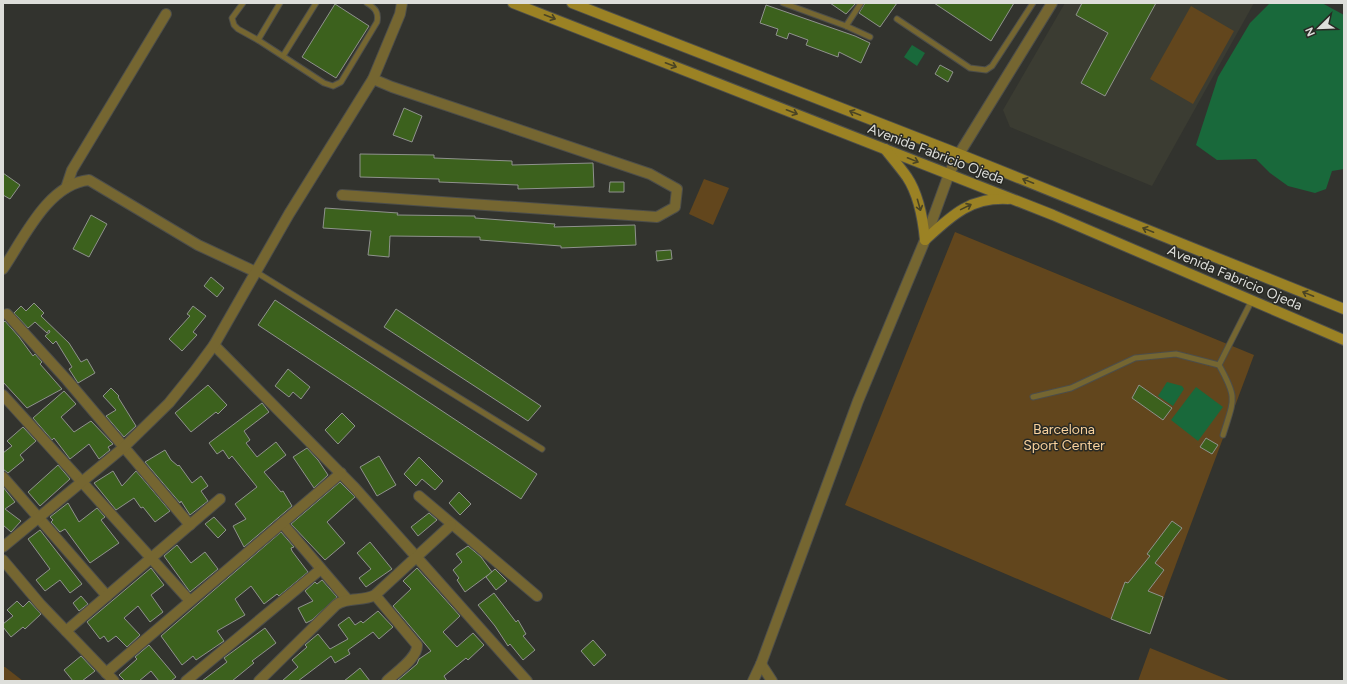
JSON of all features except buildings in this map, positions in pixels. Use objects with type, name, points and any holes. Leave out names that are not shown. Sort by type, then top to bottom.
[{"type":"street","points":[[3,548],[38,516],[124,447],[169,403],[214,345],[372,79],[400,14],[402,3]]},
{"type":"street","name":"Avenida Fabricio Ojeda","points":[[514,3],[1014,199],[1344,340]]},
{"type":"street","name":"Avenida Fabricio Ojeda","points":[[572,3],[959,154],[1344,309]]},
{"type":"street","points":[[752,681],[761,664],[858,400],[926,240],[949,174],[959,154],[1052,3]]},
{"type":"street","points":[[66,188],[72,170],[166,14]]},
{"type":"street","points":[[342,195],[657,217],[675,207],[677,189],[650,174],[400,90],[372,79]]},
{"type":"street","points":[[885,148],[908,178],[916,196],[923,220],[926,240]]},
{"type":"street","points":[[3,269],[42,210],[53,198],[66,188],[81,181],[89,180],[198,245],[256,272]]},
{"type":"street","points":[[926,240],[953,214],[969,205],[997,198],[1014,199]]},
{"type":"street","points":[[7,314],[67,380],[190,525]]},
{"type":"street","points":[[214,345],[341,473],[527,681]]},
{"type":"street","points":[[3,395],[190,601]]},
{"type":"street","points":[[106,673],[341,473]]},
{"type":"street","points":[[3,477],[107,596]]},
{"type":"street","points":[[419,496],[451,525],[537,596]]},
{"type":"street","points":[[66,631],[220,499]]},
{"type":"street","points":[[282,523],[347,599]]},
{"type":"street","points":[[259,681],[336,605],[347,599],[365,599],[375,595],[451,525]]},
{"type":"street","points":[[3,560],[66,631],[114,681]]},
{"type":"street","points":[[186,681],[321,569]]},
{"type":"street","points":[[375,595],[417,644],[417,649],[412,657],[387,681]]},
{"type":"street","points":[[761,664],[772,681]]},
{"type":"lane","points":[[243,3],[232,18],[234,25],[238,29],[258,40],[324,84],[333,86],[341,82],[377,22],[378,15],[375,8],[367,3]]},
{"type":"lane","points":[[258,40],[280,3]]},
{"type":"lane","points":[[283,56],[316,3]]},
{"type":"lane","points":[[786,3],[870,37]]},
{"type":"lane","points":[[846,26],[861,3]]},
{"type":"lane","points":[[897,19],[970,68],[986,70],[992,66],[1033,3]]},
{"type":"lane","points":[[256,272],[542,448]]},
{"type":"lane","points":[[1219,365],[1252,300]]},
{"type":"lane","points":[[1033,397],[1071,388],[1135,358],[1176,354],[1219,365],[1231,387],[1234,401],[1223,435]]},
{"type":"shaded area","points":[[1065,3],[1254,3],[1152,186],[1010,127],[1003,110]]},
{"type":"shaded area","points":[[1270,3],[1322,3],[1344,15],[1344,169],[1332,171],[1326,189],[1315,193],[1288,186],[1270,173],[1256,159],[1217,160],[1196,145],[1218,77],[1250,23]]},
{"type":"shaded area","points":[[912,45],[925,53],[917,66],[904,57]]},
{"type":"shaded area","points":[[1167,382],[1182,386],[1184,389],[1173,406],[1158,396]]},
{"type":"shaded area","points":[[1196,387],[1223,407],[1198,441],[1171,420]]},
{"type":"green space","points":[[1191,6],[1234,31],[1193,104],[1150,79]]},
{"type":"green space","points":[[704,179],[729,188],[713,225],[689,214]]},
{"type":"green space","name":"Barcelona Sport Center","points":[[955,232],[1254,355],[1150,634],[1111,619],[845,505]]},
{"type":"green space","points":[[1150,648],[1231,681],[1138,681]]},
{"type":"green space","points":[[3,667],[5,667],[23,681],[3,681]]}]
